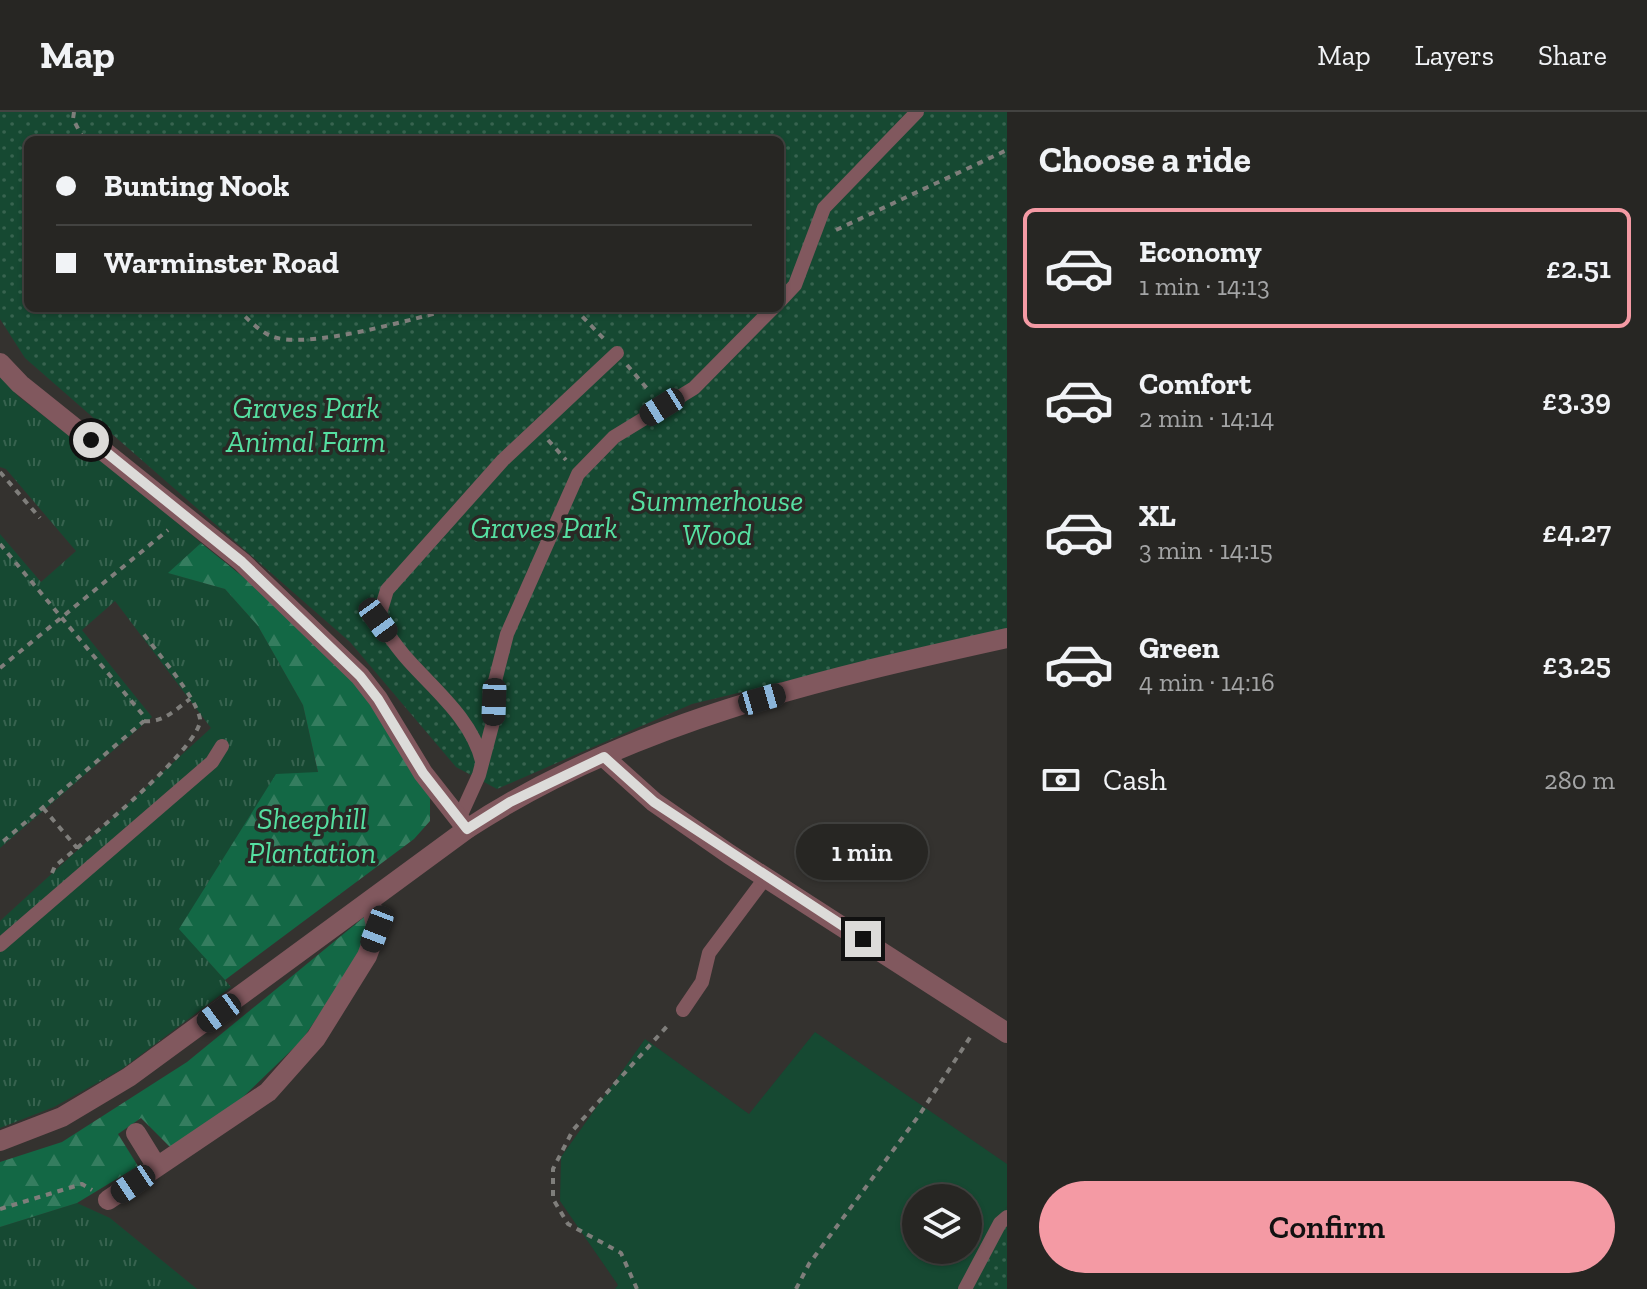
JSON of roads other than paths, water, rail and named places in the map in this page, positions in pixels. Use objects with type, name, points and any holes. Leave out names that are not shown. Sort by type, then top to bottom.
[{"type":"street","points":[[0,363],[20,384],[242,562],[360,676],[423,773],[463,824]]},
{"type":"street","points":[[0,1141],[62,1117],[129,1077],[370,901],[463,824],[604,757],[684,724],[819,682],[1007,638]]},
{"type":"street","points":[[604,757],[654,802],[1007,1033]]},
{"type":"street","points":[[108,1200],[268,1092],[316,1038],[367,956],[377,929],[370,901]]},
{"type":"street","points":[[136,1133],[157,1167]]},
{"type":"lane","points":[[784,297],[795,285],[824,208],[917,112]]},
{"type":"lane","points":[[463,824],[493,722],[495,681],[507,634],[578,474],[614,437],[694,388],[769,312]]},
{"type":"lane","points":[[482,761],[477,740],[405,657],[378,620],[387,590],[503,460],[617,353]]},
{"type":"lane","points":[[0,945],[212,762],[222,746]]},
{"type":"lane","points":[[683,1010],[702,982],[709,953],[766,877]]},
{"type":"lane","points":[[965,1289],[1000,1223],[1007,1217]]},
{"type":"park label","name":"Graves Park Animal Farm","points":[[306,425]]},
{"type":"park label","name":"Summerhouse Wood","points":[[717,518]]},
{"type":"park label","name":"Graves Park","points":[[544,528]]},
{"type":"park label","name":"Sheephill Plantation","points":[[312,836]]}]
